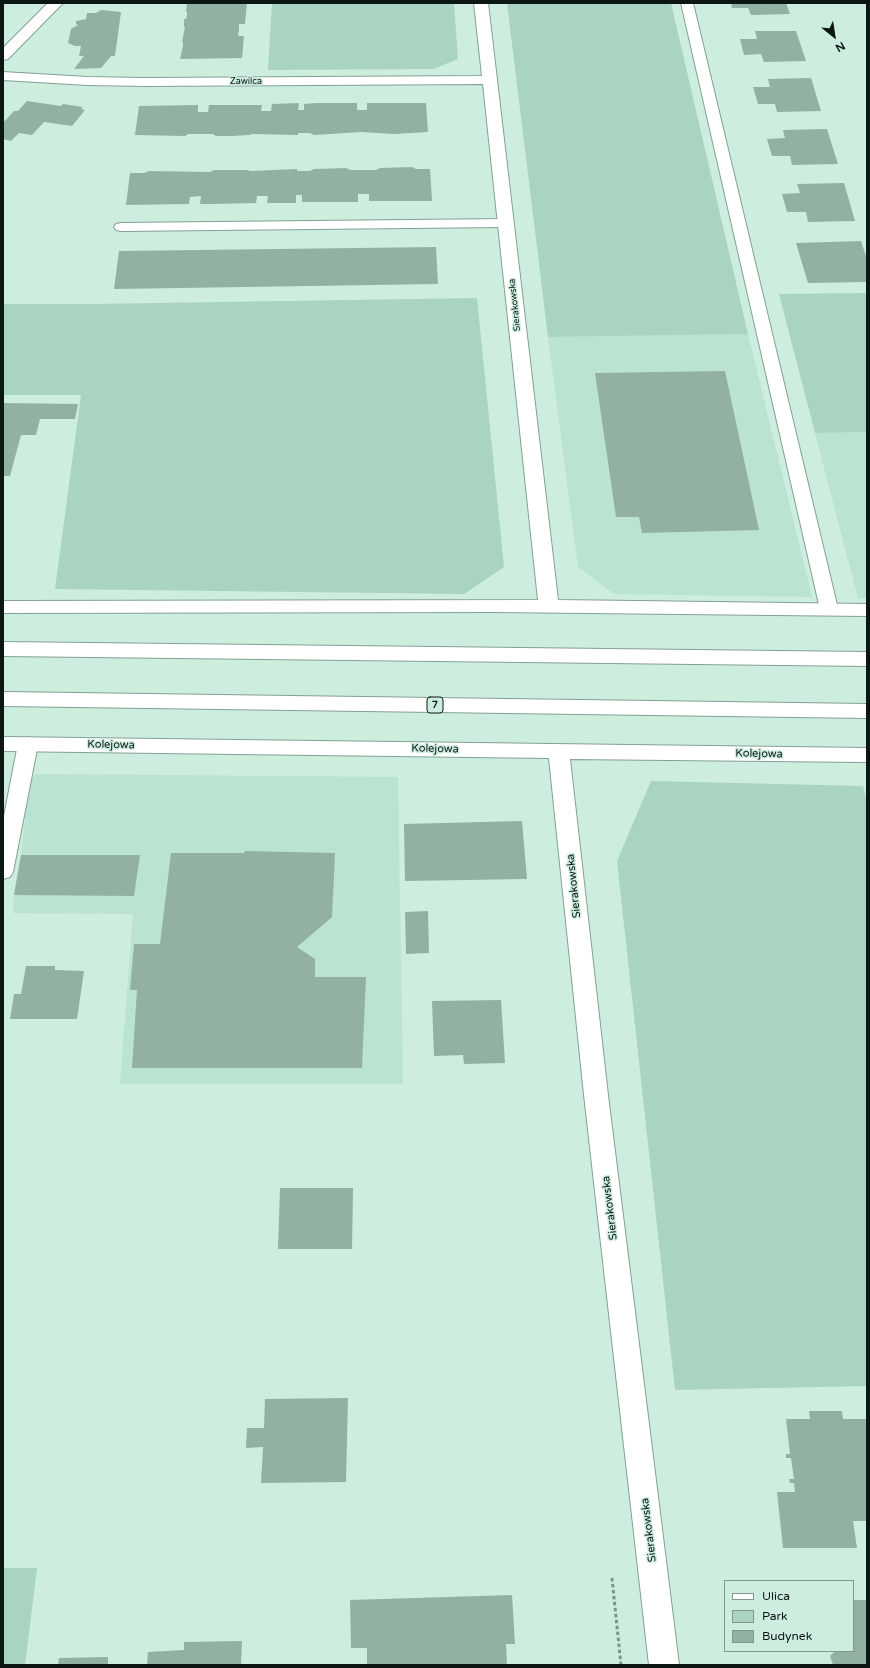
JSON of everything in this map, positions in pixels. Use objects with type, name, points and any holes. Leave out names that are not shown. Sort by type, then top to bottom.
[{"type":"main road","points":[[3,56],[54,7],[56,3]]},
{"type":"main road","name":"Sierakowska","points":[[481,3],[549,607]]},
{"type":"main road","name":"Zawilca","points":[[3,76],[87,81],[145,82],[489,80]]},
{"type":"main road","points":[[3,607],[549,607],[867,610]]},
{"type":"main road","points":[[3,649],[867,659]]},
{"type":"main road","name":"7","points":[[3,699],[867,711]]},
{"type":"main road","name":"Kolejowa","points":[[3,744],[867,755]]},
{"type":"main road","name":"Sierakowska","points":[[559,751],[596,1095],[664,1665]]},
{"type":"lane","points":[[687,3],[829,609]]},
{"type":"lane","points":[[121,227],[506,223]]},
{"type":"lane","points":[[3,872],[28,744]]},
{"type":"shaded area","points":[[748,334],[812,597],[614,594],[578,567],[548,337]]},
{"type":"shaded area","points":[[867,432],[867,598],[858,598],[815,433]]},
{"type":"shaded area","points":[[36,774],[398,777],[403,1084],[120,1084],[133,914],[13,913],[29,781]]},
{"type":"green space","points":[[272,3],[454,3],[458,59],[433,69],[268,70]]},
{"type":"green space","points":[[507,3],[671,3],[748,334],[548,337]]},
{"type":"green space","points":[[867,293],[867,432],[815,433],[779,294]]},
{"type":"green space","points":[[477,298],[504,567],[464,594],[55,589],[81,395],[3,395],[3,304]]},
{"type":"green space","points":[[651,781],[863,786],[867,802],[867,1386],[675,1390],[617,861]]},
{"type":"green space","points":[[3,1568],[37,1568],[25,1665],[3,1665]]},
{"type":"building","points":[[187,3],[247,3],[245,24],[239,24],[238,36],[244,36],[242,58],[180,59],[185,27],[184,19],[186,19],[187,15]]},
{"type":"building","points":[[731,3],[786,3],[790,14],[751,15],[748,8],[732,8]]},
{"type":"building","points":[[101,10],[121,12],[115,56],[111,56],[101,68],[74,69],[84,56],[79,56],[81,46],[75,46],[68,43],[71,29],[78,25],[76,24],[76,21],[86,19],[87,13],[96,13]]},
{"type":"building","points":[[755,31],[796,31],[806,61],[764,62],[761,54],[744,55],[740,39],[757,39]]},
{"type":"building","points":[[811,78],[821,111],[777,112],[775,104],[758,104],[753,87],[770,87],[768,79]]},
{"type":"building","points":[[27,101],[61,106],[63,104],[83,107],[81,109],[85,110],[72,126],[44,122],[32,135],[19,133],[11,141],[3,139],[3,123],[14,111],[18,111]]},
{"type":"building","points":[[299,103],[298,110],[304,110],[304,104],[316,103],[357,103],[357,110],[367,110],[367,103],[426,103],[428,132],[394,134],[362,132],[314,135],[310,133],[298,133],[298,135],[252,134],[232,136],[216,136],[213,134],[188,134],[185,136],[135,135],[139,106],[198,105],[198,112],[208,112],[209,105],[262,105],[261,111],[271,111],[272,104]]},
{"type":"building","points":[[827,129],[838,164],[792,165],[790,156],[772,156],[767,139],[785,138],[783,130]]},
{"type":"building","points":[[412,167],[416,169],[430,169],[432,201],[369,201],[369,194],[358,194],[358,202],[302,202],[302,195],[296,195],[296,203],[267,203],[268,196],[257,196],[256,203],[200,204],[201,196],[190,197],[189,204],[126,205],[130,173],[144,173],[149,171],[210,172],[214,170],[251,171],[297,169],[297,171],[310,171],[314,169],[346,168],[351,170],[376,170],[380,168]]},
{"type":"building","points":[[844,183],[855,221],[808,222],[806,212],[787,212],[782,194],[800,193],[797,184]]},
{"type":"building","points":[[861,241],[867,259],[867,282],[808,283],[796,243]]},
{"type":"building","points":[[436,247],[438,284],[114,289],[119,251]]},
{"type":"building","points":[[725,371],[759,530],[642,533],[639,517],[616,517],[595,373]]},
{"type":"building","points":[[3,403],[78,404],[75,419],[40,419],[36,435],[21,435],[10,476],[3,476]]},
{"type":"building","points":[[522,821],[527,879],[405,881],[404,824]]},
{"type":"building","points":[[245,851],[335,853],[332,917],[297,947],[315,959],[315,977],[366,977],[362,1068],[132,1068],[137,990],[130,990],[134,944],[160,944],[171,853],[244,853]]},
{"type":"building","points":[[21,855],[140,855],[134,896],[14,895]]},
{"type":"building","points":[[428,911],[429,953],[406,954],[405,912]]},
{"type":"building","points":[[26,966],[55,966],[55,970],[84,971],[77,1019],[10,1019],[14,994],[21,994]]},
{"type":"building","points":[[501,1000],[505,1063],[464,1064],[463,1055],[434,1056],[432,1001]]},
{"type":"building","points":[[280,1188],[353,1188],[352,1249],[278,1249]]},
{"type":"building","points":[[348,1398],[346,1482],[261,1483],[263,1447],[246,1448],[247,1428],[264,1428],[265,1399]]},
{"type":"building","points":[[809,1411],[842,1411],[843,1419],[867,1419],[867,1521],[853,1521],[857,1548],[783,1548],[777,1492],[795,1492],[794,1483],[790,1483],[789,1479],[794,1479],[791,1458],[786,1458],[786,1454],[790,1454],[786,1419],[810,1419]]},
{"type":"building","points":[[512,1595],[515,1644],[506,1644],[507,1665],[367,1665],[367,1648],[351,1648],[350,1600]]},
{"type":"building","points":[[854,1600],[867,1600],[867,1665],[833,1665],[830,1656],[834,1652],[854,1652]]},
{"type":"building","points":[[242,1641],[241,1665],[147,1665],[148,1652],[184,1650],[184,1642]]},
{"type":"building","points":[[108,1657],[108,1665],[58,1665],[59,1658]]}]
